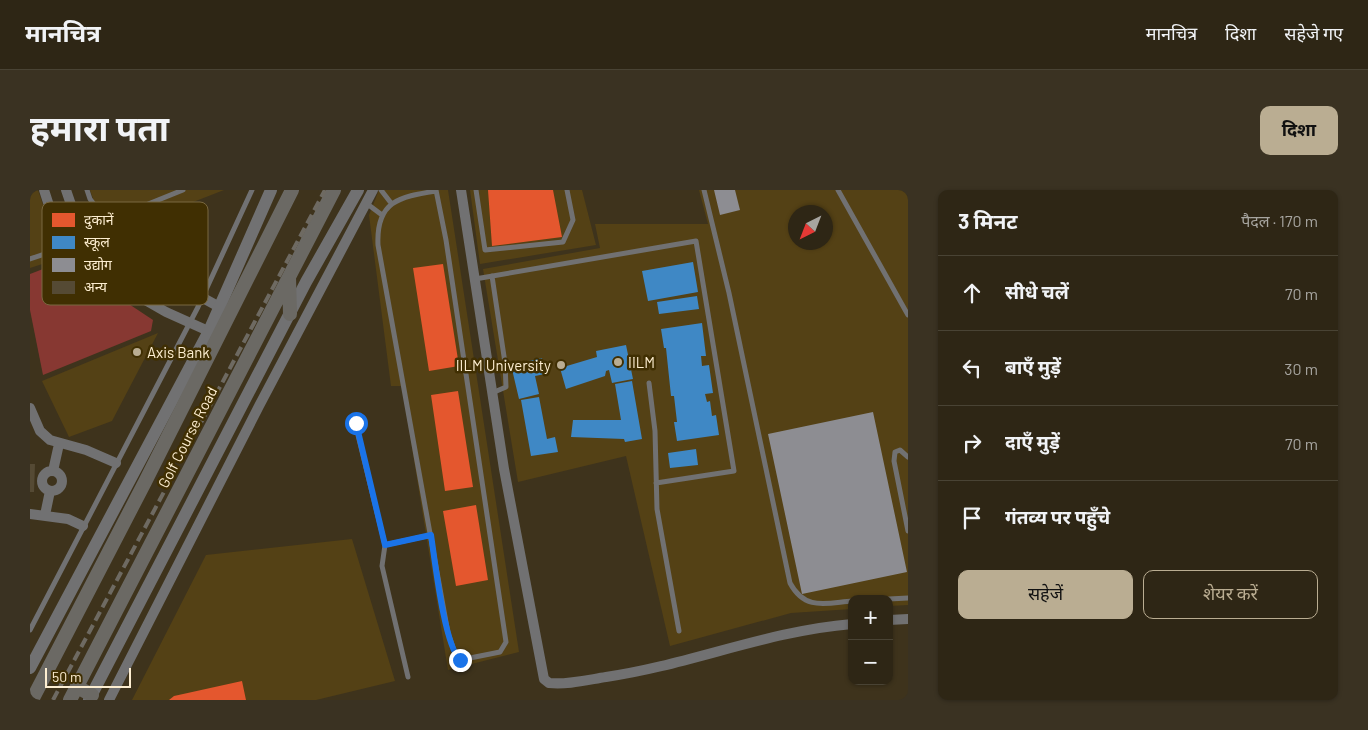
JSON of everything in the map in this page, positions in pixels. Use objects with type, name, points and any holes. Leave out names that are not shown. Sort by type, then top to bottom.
[{"type":"main road","name":"Golf Course Road","points":[[32,700],[35,682],[225,310],[292,190]]},
{"type":"main road","name":"Golf Course Road","points":[[70,700],[334,190]]},
{"type":"main road","points":[[289,276],[290,314]]},
{"type":"main road","points":[[77,687],[90,698]]},
{"type":"street","points":[[44,190],[48,202]]},
{"type":"street","points":[[66,190],[70,202]]},
{"type":"street","points":[[208,301],[225,310],[271,190]]},
{"type":"street","points":[[90,698],[290,314],[358,190]]},
{"type":"street","points":[[109,700],[259,406],[373,190]]},
{"type":"street","points":[[461,190],[504,469],[544,679],[549,683],[564,683],[634,673],[756,640],[828,626],[848,624]]},
{"type":"street","points":[[30,668],[214,333],[154,305]]},
{"type":"street","points":[[30,408],[40,432],[50,440],[86,450],[116,463]]},
{"type":"street","points":[[53,471],[59,444]]},
{"type":"street","points":[[53,471],[59,474],[62,482],[60,488],[50,491],[45,488],[43,478],[47,472],[53,471]]},
{"type":"street","points":[[45,515],[50,491]]},
{"type":"street","points":[[30,514],[68,519],[83,526]]},
{"type":"street","points":[[893,620],[908,618]]},
{"type":"lane","points":[[86,190],[92,202]]},
{"type":"lane","points":[[153,202],[182,190]]},
{"type":"lane","points":[[208,287],[252,190]]},
{"type":"lane","points":[[382,190],[392,203]]},
{"type":"lane","points":[[436,190],[446,240],[506,642],[500,652],[466,660],[460,660],[456,656],[448,632],[379,252],[378,236],[382,215],[392,203],[408,196],[436,190]]},
{"type":"lane","points":[[476,190],[485,250],[563,242],[573,220],[567,190]]},
{"type":"lane","points":[[704,190],[729,293],[790,584],[801,598],[808,602],[848,601]]},
{"type":"lane","points":[[838,190],[908,315]]},
{"type":"lane","points":[[366,203],[382,215]]},
{"type":"lane","points":[[475,279],[696,242],[734,471],[656,483]]},
{"type":"lane","points":[[30,259],[42,255]]},
{"type":"lane","points":[[492,276],[505,362],[506,387],[492,393]]},
{"type":"lane","points":[[30,630],[199,305]]},
{"type":"lane","points":[[649,383],[655,431],[657,508],[679,631]]},
{"type":"lane","points":[[356,423],[385,545],[382,566],[408,677]]},
{"type":"lane","points":[[908,457],[900,450],[896,452],[894,461],[895,474],[908,531]]},
{"type":"lane","points":[[385,545],[431,535]]},
{"type":"lane","points":[[893,599],[908,598]]},
{"type":"shaded area","points":[[30,190],[38,190],[42,202],[42,264],[30,268]]},
{"type":"shaded area","points":[[90,190],[224,190],[193,202],[94,202]]},
{"type":"shaded area","points":[[379,190],[448,190],[519,652],[448,670],[402,386],[391,386],[369,215]]},
{"type":"shaded area","points":[[470,190],[582,190],[596,245],[480,264]]},
{"type":"shaded area","points":[[699,190],[908,190],[908,605],[893,606],[893,595],[848,595],[848,609],[791,613],[670,646],[626,456],[518,482],[483,269],[600,248],[595,224],[708,224]]},
{"type":"shaded area","points":[[42,269],[42,305],[130,305],[153,320],[151,331],[43,375],[30,310],[30,274]]},
{"type":"shaded area","points":[[158,333],[112,421],[69,437],[42,381]]},
{"type":"shaded area","points":[[352,539],[395,681],[316,700],[132,700],[206,555]]},
{"type":"building: दुकानें","points":[[488,190],[553,190],[562,237],[492,246]]},
{"type":"building: दुकानें","points":[[443,264],[459,366],[429,371],[413,268]]},
{"type":"building: दुकानें","points":[[458,391],[473,487],[445,491],[431,395]]},
{"type":"building: दुकानें","points":[[476,505],[488,580],[456,586],[443,511]]},
{"type":"building: दुकानें","points":[[242,681],[246,700],[169,700],[174,696]]},
{"type":"building: स्कूल","points":[[693,262],[698,292],[648,301],[642,271]]},
{"type":"building: स्कूल","points":[[697,296],[699,309],[659,314],[657,302]]},
{"type":"building: स्कूल","points":[[702,323],[706,356],[701,356],[702,366],[709,365],[713,393],[705,394],[707,402],[710,401],[712,416],[716,415],[719,435],[677,441],[674,422],[677,422],[674,396],[671,396],[666,348],[664,348],[661,329]]},
{"type":"building: स्कूल","points":[[626,345],[633,379],[612,383],[609,370],[606,371],[605,376],[566,389],[560,368],[597,357],[596,351]]},
{"type":"building: स्कूल","points":[[542,358],[545,374],[535,376],[539,394],[519,399],[511,365]]},
{"type":"building: स्कूल","points":[[632,381],[642,439],[625,442],[624,439],[571,437],[573,420],[621,420],[615,384]]},
{"type":"building: स्कूल","points":[[539,397],[547,439],[555,437],[558,452],[531,456],[521,400]]},
{"type":"building: स्कूल","points":[[696,449],[698,465],[670,468],[668,453]]},
{"type":"building: उद्योग","points":[[714,190],[735,190],[740,210],[720,215]]},
{"type":"building: उद्योग","points":[[873,412],[907,572],[802,594],[768,434]]},
{"type":"building: अन्य","points":[[30,464],[35,464],[34,492],[30,492]]},
{"type":"railway","points":[[53,700],[325,190]]},
{"type":"place","name":"Axis Bank","points":[[137,352]]},
{"type":"place","name":"IILM","points":[[618,362]]},
{"type":"place","name":"IILM University","points":[[561,365]]},
{"type":"route","points":[[356,423],[385,545],[431,535],[448,632],[456,656],[460,660]]}]
